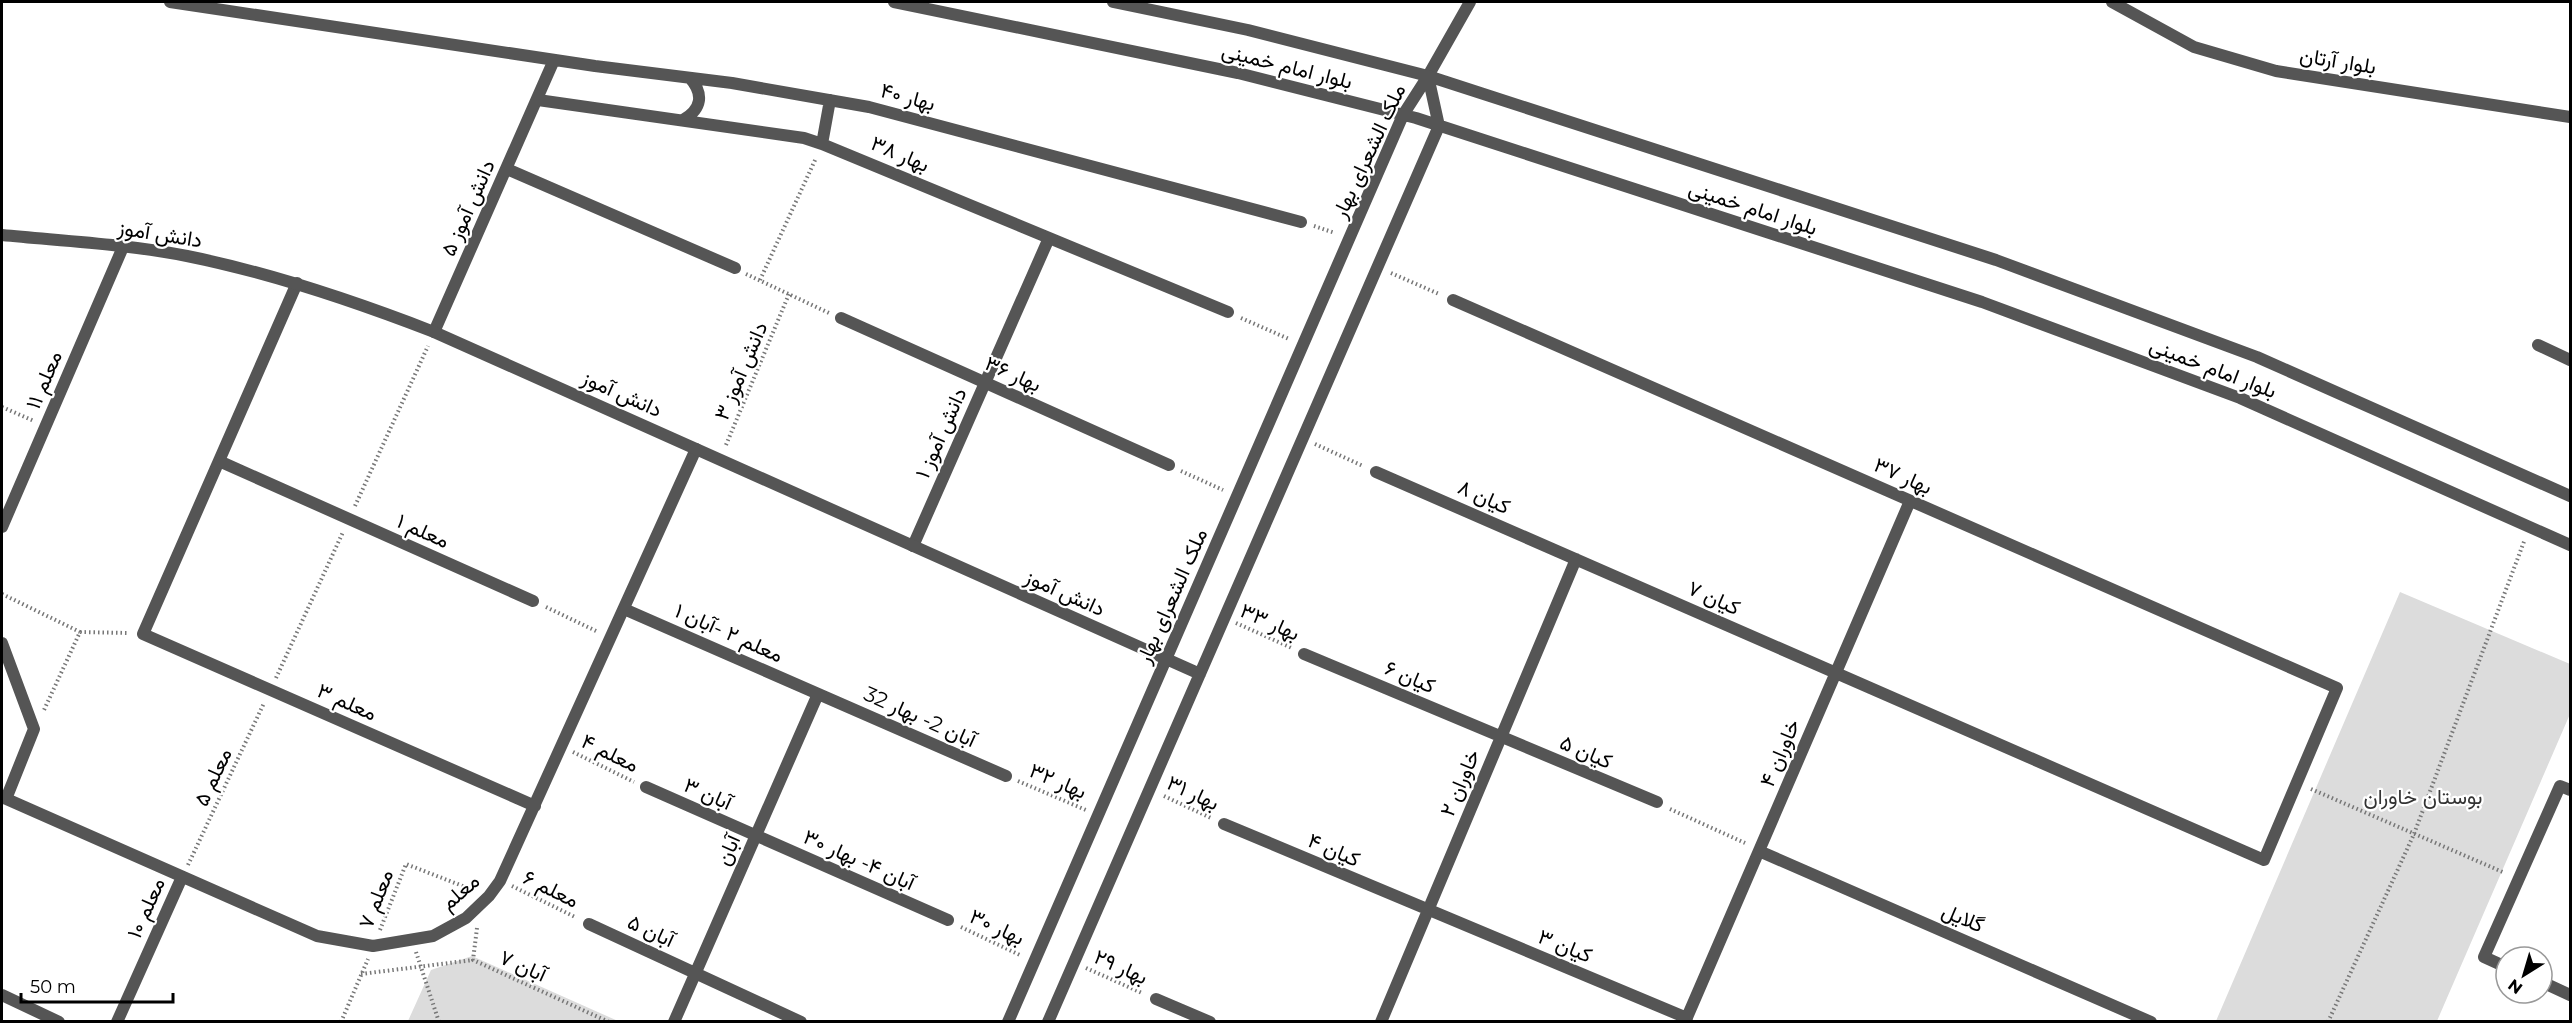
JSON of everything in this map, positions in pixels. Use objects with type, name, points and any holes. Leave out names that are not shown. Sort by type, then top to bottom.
[{"type":"street","name":"بهار ۴۰","points":[[170,2],[498,52],[690,78],[869,107],[1301,222]]},
{"type":"street","name":"بلوار امام خمینی","points":[[894,2],[1238,73],[1403,115],[1982,302],[2240,398],[2571,545]]},
{"type":"street","name":"بلوار امام خمینی","points":[[1113,2],[1248,30],[1428,76],[1996,260],[2257,357],[2571,496]]},
{"type":"street","points":[[1428,76],[1470,2]]},
{"type":"street","name":"بلوار آرتان","points":[[2112,2],[2194,47],[2276,71],[2571,117]]},
{"type":"street","name":"دانش آموز ۵","points":[[434,332],[554,60]]},
{"type":"street","name":"ملک الشعرای بهار","points":[[1008,1022],[1403,115],[1428,76]]},
{"type":"street","name":"ملک الشعرای بهار","points":[[1428,76],[1438,126]]},
{"type":"street","points":[[683,120],[694,113],[700,101],[698,87],[690,78]]},
{"type":"street","name":"بهار ۳۸","points":[[538,100],[804,138],[1228,312]]},
{"type":"street","points":[[822,144],[830,100]]},
{"type":"street","points":[[1048,1022],[1438,126]]},
{"type":"street","points":[[507,169],[735,268]]},
{"type":"street","name":"دانش آموز","points":[[2,235],[186,256],[297,283],[362,304],[434,332],[1200,675]]},
{"type":"street","name":"دانش آموز ۱","points":[[913,546],[1049,238]]},
{"type":"street","name":"معلم ۱۱","points":[[2,527],[123,247]]},
{"type":"street","points":[[143,633],[297,283]]},
{"type":"street","name":"بهار ۳۷","points":[[1453,300],[2337,688],[2296,783]]},
{"type":"street","name":"بهار ۳۶","points":[[841,318],[1169,465]]},
{"type":"street","points":[[2538,345],[2571,360]]},
{"type":"street","name":"معلم","points":[[4,798],[317,936],[373,946],[433,936],[465,918],[489,896],[500,881],[696,449]]},
{"type":"street","name":"معلم ۱","points":[[219,461],[533,601]]},
{"type":"street","name":"کیان ۸","points":[[1376,472],[1576,559]]},
{"type":"street","name":"خاوران ۴","points":[[1686,1020],[1910,501]]},
{"type":"street","name":"کیان ۷","points":[[1576,559],[2264,860],[2296,783]]},
{"type":"street","name":"خاوران ۲","points":[[1381,1022],[1576,559]]},
{"type":"street","name":"معلم ۲ -آبان ۱","points":[[624,609],[818,694]]},
{"type":"street","name":"معلم ۳","points":[[143,633],[535,806]]},
{"type":"street","points":[[2,644],[34,729],[4,798]]},
{"type":"street","name":"کیان ۶","points":[[1304,654],[1501,737]]},
{"type":"street","name":"آبان 2- بهار 32","points":[[818,694],[1006,776]]},
{"type":"street","name":"آبان","points":[[674,1022],[818,694]]},
{"type":"street","name":"کیان ۵","points":[[1501,737],[1657,802]]},
{"type":"street","name":"آبان ۳","points":[[646,787],[756,836]]},
{"type":"street","points":[[2494,962],[2484,957],[2519,879],[2566,788]]},
{"type":"street","name":"کیان ۴","points":[[1224,824],[1428,911]]},
{"type":"street","name":"آبان ۴- بهار ۳۰","points":[[756,836],[948,921]]},
{"type":"street","name":"گلایل","points":[[1759,851],[2151,1022]]},
{"type":"street","name":"معلم ۱۰","points":[[117,1022],[182,876]]},
{"type":"street","name":"کیان ۳","points":[[1428,911],[1686,1020]]},
{"type":"street","name":"آبان ۵","points":[[590,924],[801,1022]]},
{"type":"street","points":[[2554,987],[2571,995]]},
{"type":"street","points":[[2,995],[59,1022]]},
{"type":"street","points":[[1156,999],[1210,1022]]},
{"type":"path","points":[[760,280],[822,144]]},
{"type":"path","points":[[1301,222],[1350,237]]},
{"type":"path","points":[[1377,267],[1453,300]]},
{"type":"path","points":[[735,268],[841,318]]},
{"type":"path","name":"دانش آموز ۳","points":[[720,459],[789,294]]},
{"type":"path","points":[[1228,312],[1303,346]]},
{"type":"path","points":[[2,407],[45,426]]},
{"type":"path","points":[[1303,439],[1376,472]]},
{"type":"path","points":[[1169,465],[1237,497]]},
{"type":"path","points":[[2328,1022],[2414,834],[2530,526]]},
{"type":"path","points":[[2,594],[80,632],[143,633]]},
{"type":"path","points":[[533,601],[611,638]]},
{"type":"path","name":"بهار ۳۳","points":[[1224,618],[1304,654]]},
{"type":"path","points":[[34,729],[80,632]]},
{"type":"path","name":"معلم ۵","points":[[182,876],[271,690]]},
{"type":"path","name":"معلم ۴","points":[[562,747],[646,787]]},
{"type":"path","name":"بهار ۳۲","points":[[1006,776],[1098,814]]},
{"type":"path","points":[[2296,783],[2519,879]]},
{"type":"path","name":"بهار ۳۱","points":[[1149,790],[1224,824]]},
{"type":"path","points":[[1657,802],[1759,851]]},
{"type":"path","name":"معلم ۷","points":[[341,1022],[406,864],[489,896]]},
{"type":"path","name":"معلم ۶","points":[[500,881],[590,924]]},
{"type":"path","name":"آبان ۷","points":[[476,908],[477,943],[473,960],[609,1022]]},
{"type":"path","name":"بهار ۳۰","points":[[948,921],[1034,962]]},
{"type":"path","points":[[412,940],[439,1022]]},
{"type":"path","points":[[361,974],[473,960]]},
{"type":"path","name":"بهار ۲۹","points":[[1075,963],[1156,999]]},
{"type":"green space","name":"بوستان خاوران","points":[[2400,592],[2570,664],[2570,714],[2437,1021],[2216,1021]]},
{"type":"green space","points":[[472,956],[618,1021],[408,1021],[431,970]]}]
